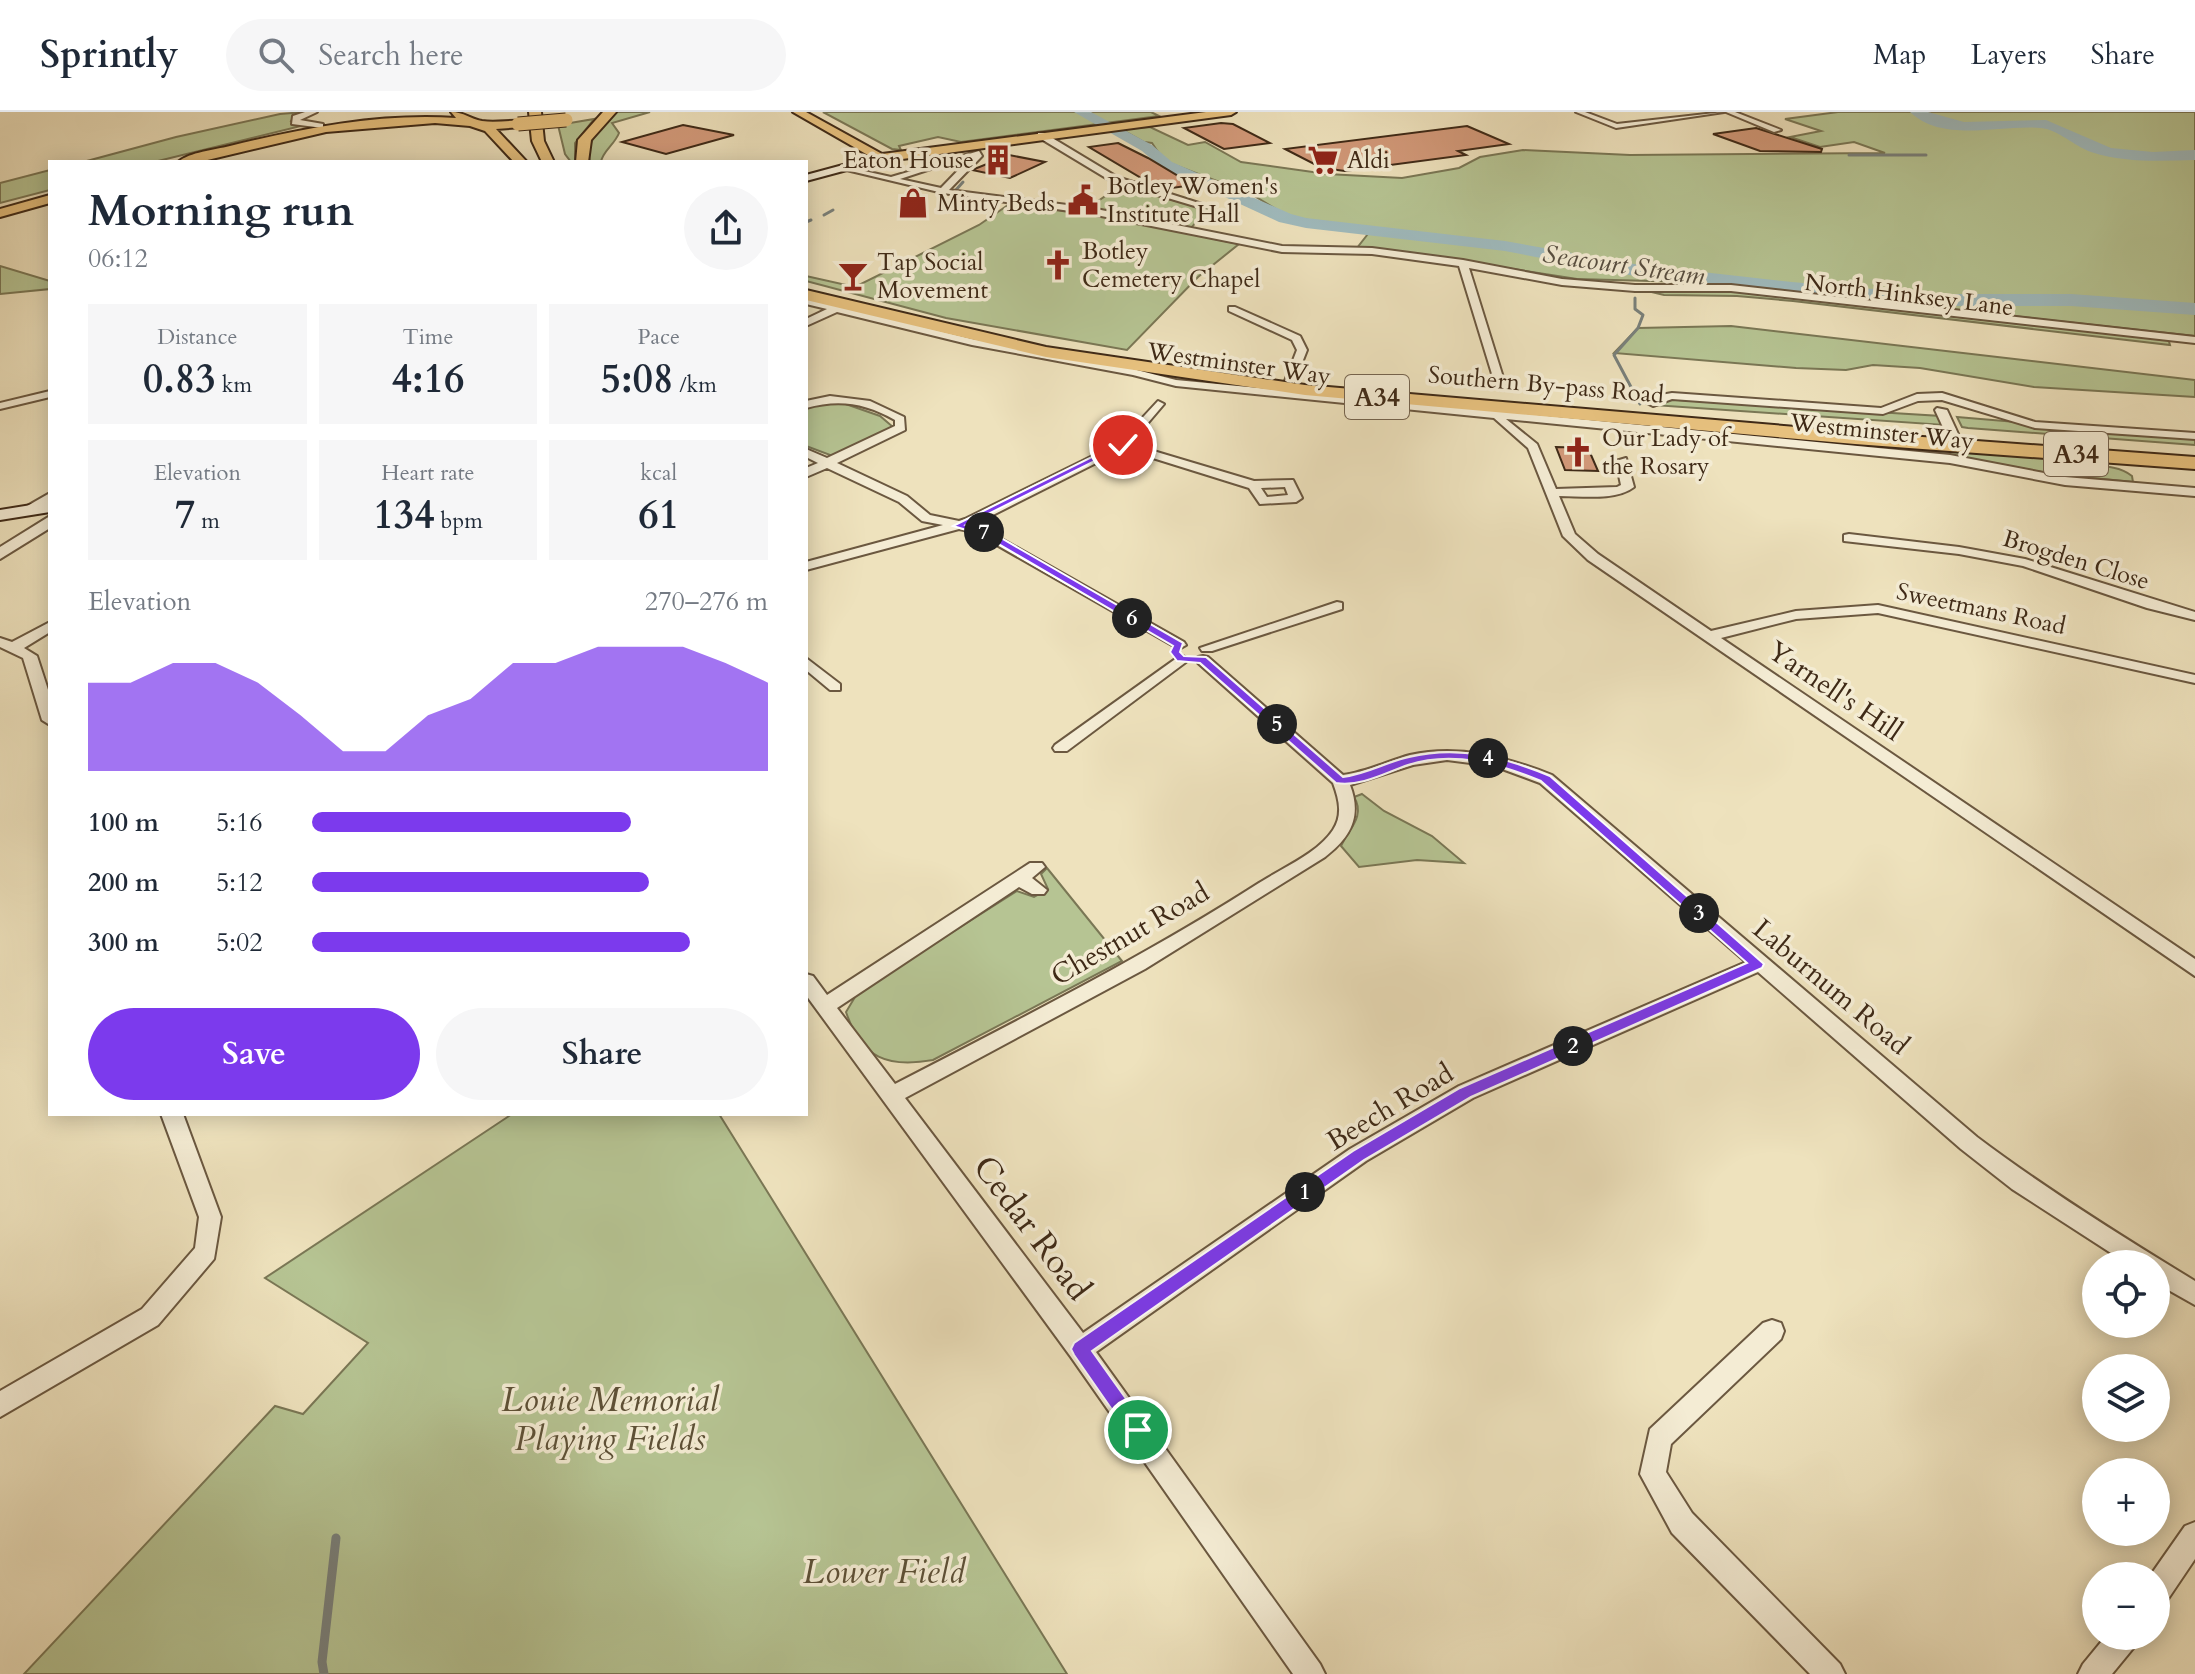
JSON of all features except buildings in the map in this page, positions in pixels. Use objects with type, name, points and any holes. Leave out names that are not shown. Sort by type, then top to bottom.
[{"type":"highway","points":[[176,160],[320,126],[422,112]]},
{"type":"highway","points":[[457,112],[461,118],[489,128],[519,160]]},
{"type":"highway","points":[[535,112],[548,160]]},
{"type":"highway","points":[[549,112],[544,140],[559,160]]},
{"type":"highway","points":[[192,160],[290,135],[356,124],[417,119],[518,124],[608,112]]},
{"type":"highway","points":[[582,160],[581,148],[586,136],[608,112]]},
{"type":"highway","points":[[0,210],[48,197]]},
{"type":"highway","name":"Southern By-pass Road","points":[[808,288],[1054,346],[1290,381],[1733,421],[2195,453]]},
{"type":"highway","name":"Southern By-pass Road","points":[[808,298],[1046,352],[1291,388],[1855,438],[2195,463]]},
{"type":"main road","points":[[798,112],[886,156]]},
{"type":"main road","points":[[809,112],[886,156]]},
{"type":"main road","points":[[808,177],[886,156],[1231,112]]},
{"type":"main road","points":[[0,515],[48,507]]},
{"type":"main road","points":[[0,515],[48,519]]},
{"type":"street","points":[[313,112],[299,116],[295,121],[320,126]]},
{"type":"street","points":[[1579,112],[1616,126],[1721,112]]},
{"type":"street","points":[[1729,112],[1774,128]]},
{"type":"street","points":[[1041,135],[1114,179],[1201,205]]},
{"type":"street","points":[[967,146],[979,154]]},
{"type":"street","points":[[891,179],[966,155],[979,154]]},
{"type":"street","points":[[943,191],[979,154]]},
{"type":"street","name":"North Hinksey Lane","points":[[842,168],[943,191],[1091,211],[1282,249],[1372,251],[1463,263],[1562,282],[1635,288],[1731,288],[2195,340]]},
{"type":"street","points":[[1463,263],[1501,387]]},
{"type":"street","name":"Westminster Way","points":[[808,299],[835,309],[972,342],[1176,383],[1950,459],[2065,481],[2195,492]]},
{"type":"street","points":[[808,322],[835,309]]},
{"type":"street","points":[[1232,309],[1296,338],[1302,350],[1290,381]]},
{"type":"street","points":[[0,406],[48,394]]},
{"type":"street","name":"Southern By-pass Road","points":[[1653,403],[1659,398],[1672,396],[1883,411],[1911,399],[1936,396],[1962,401],[2003,418],[2038,425],[2195,436]]},
{"type":"street","points":[[808,404],[848,399],[900,419],[901,428],[808,472]]},
{"type":"street","points":[[1911,399],[1941,410],[1962,401]]},
{"type":"street","points":[[808,565],[958,526],[1123,445],[1158,404]]},
{"type":"street","points":[[1941,410],[1953,436]]},
{"type":"street","name":"Yarnell's Hill","points":[[1497,414],[1502,422],[1533,446],[1569,536],[1593,557],[2195,969]]},
{"type":"street","points":[[1123,445],[1253,485]]},
{"type":"street","points":[[808,454],[903,499],[926,518],[986,533],[1180,652],[1205,654],[1337,606]]},
{"type":"street","points":[[1552,493],[1619,491],[1628,487],[1622,461]]},
{"type":"street","points":[[28,509],[48,498]]},
{"type":"street","points":[[0,556],[48,520]]},
{"type":"street","points":[[0,556],[48,535]]},
{"type":"street","name":"Brogden Close","points":[[1849,538],[1949,549],[2028,564],[2141,604],[2195,616]]},
{"type":"street","name":"Sweetmans Road","points":[[1710,636],[1796,615],[1878,609],[2195,679]]},
{"type":"street","points":[[6,645],[48,627]]},
{"type":"street","points":[[6,645],[30,656],[48,714]]},
{"type":"street","points":[[1061,748],[1180,652]]},
{"type":"street","points":[[1205,654],[1340,781]]},
{"type":"street","points":[[808,664],[835,687]]},
{"type":"street","name":"Laburnum Road","points":[[1340,781],[1361,779],[1411,760],[1464,755],[1509,763],[1546,779],[1969,1143],[2020,1182],[2125,1250]]},
{"type":"street","name":"Chestnut Road","points":[[891,1096],[1147,961],[1331,843],[1346,822],[1348,802],[1340,781]]},
{"type":"street","points":[[825,1006],[1036,867]]},
{"type":"street","points":[[1019,878],[1038,890]]},
{"type":"street","name":"Beech Road","points":[[1080,1349],[1358,1155],[1466,1092],[1758,964]]},
{"type":"street","name":"Cedar Road","points":[[808,984],[1080,1349],[1310,1674]]},
{"type":"street","points":[[0,1405],[150,1317],[206,1252],[210,1217],[173,1116]]},
{"type":"street","points":[[2170,1279],[2195,1294]]},
{"type":"street","points":[[1772,1331],[1659,1438],[1653,1474],[1682,1523],[1830,1674]]},
{"type":"street","points":[[2170,1572],[2195,1536]]},
{"type":"street","points":[[2093,1674],[2113,1650]]},
{"type":"green space","points":[[304,112],[295,115],[291,121],[301,126],[162,160],[90,160],[176,137],[280,114]]},
{"type":"green space","points":[[617,112],[650,112],[612,123],[619,133],[617,137],[602,160],[590,160],[592,140]]},
{"type":"green space","points":[[823,112],[1151,112],[1159,116],[961,142],[938,137],[899,146],[901,150],[892,149]]},
{"type":"green space","points":[[1838,112],[2195,112],[2195,153],[2126,154],[2158,159],[2195,157],[2195,336],[1912,305],[1928,300],[1640,271],[1547,254],[1644,274],[1725,283],[1577,279],[1417,254],[1357,248],[1371,230],[1289,217],[1251,194],[1164,161],[1152,143],[1121,129],[1150,127],[1188,145],[1205,142],[1241,162],[1327,174],[1402,178],[1459,168],[1480,157],[1523,150],[1630,155],[1885,153],[1854,142],[1820,147],[1790,137],[1821,131],[1785,119]]},
{"type":"green space","points":[[594,119],[575,143],[575,160],[570,160],[565,154],[558,125]]},
{"type":"green space","points":[[48,171],[48,191],[0,203],[0,183]]},
{"type":"green space","points":[[1122,187],[1208,209],[1191,228],[1088,208]]},
{"type":"green space","points":[[1008,205],[1089,213],[1239,244],[1198,277],[1127,350],[946,318],[808,282],[808,276],[855,287],[979,225]]},
{"type":"green space","points":[[0,266],[48,280],[48,289],[0,294]]},
{"type":"green space","points":[[1700,287],[2168,338],[2170,345],[1793,301],[1664,295],[1635,288]]},
{"type":"green space","points":[[1731,326],[2195,380],[2195,397],[2034,387],[1920,368],[1873,365],[1846,370],[1796,368],[1614,353],[1638,328]]},
{"type":"green space","points":[[1662,399],[1941,416],[1944,425],[1653,405]]},
{"type":"green space","points":[[840,402],[880,416],[893,427],[838,458],[808,447],[808,407]]},
{"type":"green space","points":[[1957,417],[2195,437],[2195,445],[1968,428],[1962,427]]},
{"type":"green space","points":[[1935,447],[2114,468],[2132,476],[2133,482],[2053,474],[1932,452]]},
{"type":"green space","points":[[1362,794],[1384,811],[1432,836],[1464,863],[1417,860],[1359,867],[1341,846],[1357,817],[1354,797]]},
{"type":"green space","points":[[1047,868],[1122,961],[933,1060],[890,1061],[869,1050],[852,1028],[846,1012],[858,992],[1017,891],[1034,897],[1048,889],[1041,874]]},
{"type":"green space","name":"Louie Memorial Playing Fields","points":[[509,1116],[720,1116],[1067,1674],[24,1674],[275,1406],[303,1414],[368,1343],[265,1278]]},
{"type":"waterway","name":"Seacourt Stream","points":[[1081,112],[1147,148],[1167,165],[1285,218],[1306,223],[1505,246],[1640,271],[1792,288],[1931,300],[2071,300],[2195,309]]},
{"type":"waterway","points":[[1917,112],[1932,120],[1964,126],[2052,125],[2084,144],[2124,155],[2195,155]]},
{"type":"waterway","points":[[1849,155],[1926,155]]},
{"type":"waterway","points":[[955,191],[963,182]]},
{"type":"waterway","points":[[824,215],[833,210]]},
{"type":"waterway","points":[[1635,298],[1635,309],[1643,315],[1638,328],[1614,355],[1640,404]]},
{"type":"waterway","points":[[324,1674],[322,1662],[336,1538]]},
{"type":"place","name":"Eaton House","points":[[998,160]]},
{"type":"place","name":"Aldi","points":[[1323,160]]},
{"type":"place","name":"Botley Women's Institute Hall","points":[[1083,200]]},
{"type":"place","name":"Minty Beds","points":[[913,203]]},
{"type":"place","name":"Botley Cemetery Chapel","points":[[1058,265]]},
{"type":"place","name":"Tap Social Movement","points":[[853,276]]},
{"type":"place","name":"Our Lady of the Rosary","points":[[1578,452]]},
{"type":"route","points":[[1123,445],[958,526],[986,533],[1179,645],[1175,652],[1181,659],[1203,660],[1340,781],[1361,779],[1411,760],[1464,755],[1509,763],[1546,779],[1758,964],[1466,1092],[1358,1155],[1080,1349],[1138,1430]]},
{"type":"park label","name":"Lower Field","points":[[884,1572]]}]
